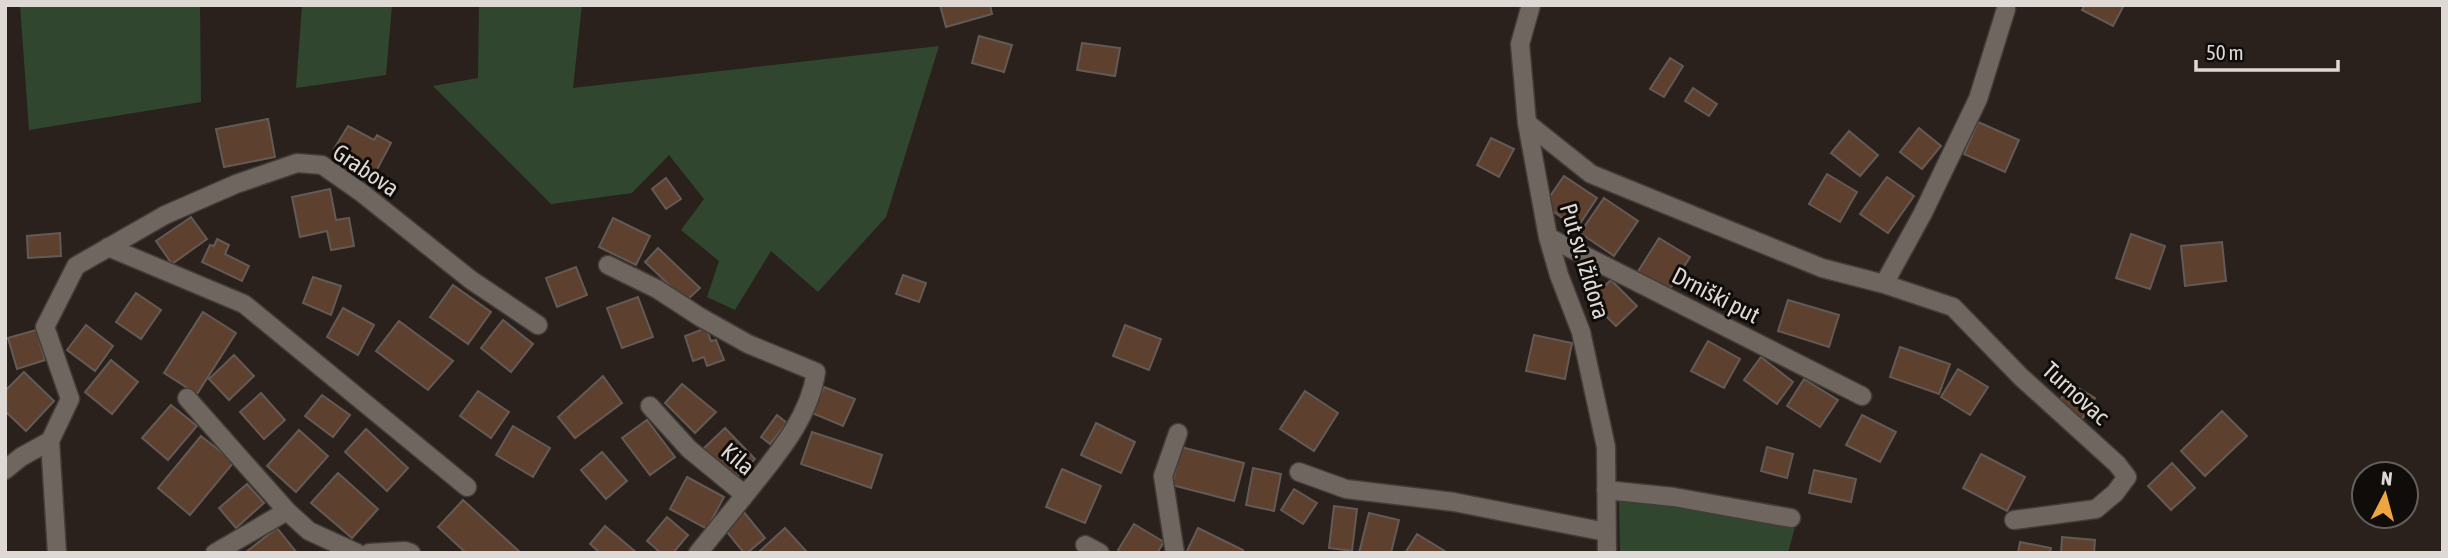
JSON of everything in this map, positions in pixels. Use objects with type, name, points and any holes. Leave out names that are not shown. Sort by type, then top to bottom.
[{"type":"street","name":"Put sv. Ižidora","points":[[1531,5],[1520,44],[1527,123],[1548,237],[1581,332],[1606,447],[1607,553]]},
{"type":"street","points":[[1884,284],[1923,213],[1978,99],[2006,9]]},
{"type":"street","name":"Turnovac","points":[[1527,123],[1591,174],[1822,268],[1884,284],[1953,307],[2021,377],[2117,464],[2127,477],[2115,493],[2096,509],[2014,520]]},
{"type":"street","name":"Grabova","points":[[57,553],[50,441],[70,399],[45,327],[76,266],[164,215],[236,184],[297,163],[323,165],[471,281],[538,325]]},
{"type":"street","name":"Drniški put","points":[[1548,237],[1862,396]]},
{"type":"street","points":[[108,247],[244,304],[467,487]]},
{"type":"street","points":[[608,265],[657,289],[748,344],[816,372],[813,392],[796,427],[746,495]]},
{"type":"street","points":[[187,398],[287,511],[309,531],[357,553]]},
{"type":"street","name":"Kila","points":[[650,406],[688,449],[746,495],[698,553]]},
{"type":"street","points":[[1175,553],[1163,476],[1178,433]]},
{"type":"street","points":[[5,470],[21,457],[50,441]]},
{"type":"street","points":[[1299,472],[1346,489],[1454,502],[1606,532]]},
{"type":"street","points":[[1606,490],[1674,497],[1791,518]]},
{"type":"street","points":[[215,553],[287,511]]},
{"type":"street","points":[[369,553],[411,553]]},
{"type":"green space","points":[[20,5],[200,5],[201,102],[29,130]]},
{"type":"green space","points":[[302,5],[392,5],[386,75],[296,88]]},
{"type":"green space","points":[[479,5],[582,5],[573,88],[939,46],[886,217],[818,292],[771,251],[735,310],[707,297],[719,261],[681,230],[704,199],[669,155],[632,193],[551,204],[433,86],[478,78]]},
{"type":"green space","points":[[1619,498],[1795,527],[1788,553],[1620,553]]},
{"type":"building","points":[[940,5],[990,5],[992,14],[946,27]]},
{"type":"building","points":[[2085,5],[2124,5],[2113,26],[2082,10]]},
{"type":"building","points":[[979,36],[1012,45],[1004,72],[972,63]]},
{"type":"building","points":[[1082,43],[1120,48],[1115,76],[1077,70]]},
{"type":"building","points":[[1670,58],[1683,66],[1664,97],[1650,89]]},
{"type":"building","points":[[1693,88],[1717,104],[1709,116],[1685,101]]},
{"type":"building","points":[[268,119],[275,157],[224,167],[216,129]]},
{"type":"building","points":[[1978,122],[2019,140],[2005,172],[1964,154]]},
{"type":"building","points":[[348,126],[374,140],[377,135],[391,143],[374,175],[334,149]]},
{"type":"building","points":[[1919,128],[1941,146],[1922,169],[1900,152]]},
{"type":"building","points":[[1849,131],[1878,155],[1860,176],[1831,153]]},
{"type":"building","points":[[1491,138],[1514,149],[1499,177],[1477,165]]},
{"type":"building","points":[[1827,174],[1857,192],[1840,222],[1809,204]]},
{"type":"building","points":[[1564,176],[1597,198],[1577,228],[1544,205]]},
{"type":"building","points":[[1887,177],[1914,196],[1888,233],[1860,214]]},
{"type":"building","points":[[666,178],[681,199],[666,209],[652,189]]},
{"type":"building","points":[[330,189],[336,220],[349,218],[354,246],[331,250],[327,231],[300,237],[292,197]]},
{"type":"building","points":[[1604,198],[1638,221],[1614,256],[1580,233]]},
{"type":"building","points":[[191,217],[207,239],[172,264],[156,241]]},
{"type":"building","points":[[613,218],[650,236],[636,265],[599,247]]},
{"type":"building","points":[[60,233],[61,256],[28,258],[27,236]]},
{"type":"building","points":[[2131,234],[2165,246],[2150,289],[2116,278]]},
{"type":"building","points":[[1659,238],[1690,257],[1668,292],[1637,273]]},
{"type":"building","points":[[217,239],[229,245],[225,254],[249,266],[242,281],[202,262],[210,245],[214,246]]},
{"type":"building","points":[[2222,242],[2226,281],[2185,286],[2181,246]]},
{"type":"building","points":[[658,248],[700,288],[686,301],[645,262]]},
{"type":"building","points":[[576,267],[587,295],[557,307],[546,278]]},
{"type":"building","points":[[903,275],[926,283],[919,302],[896,294]]},
{"type":"building","points":[[313,277],[341,286],[331,315],[303,303]]},
{"type":"building","points":[[1611,280],[1637,306],[1616,326],[1590,300]]},
{"type":"building","points":[[453,285],[491,312],[468,344],[430,317]]},
{"type":"building","points":[[136,293],[161,310],[141,339],[116,322]]},
{"type":"building","points":[[638,297],[653,337],[622,348],[607,308]]},
{"type":"building","points":[[1788,300],[1839,315],[1829,347],[1778,331]]},
{"type":"building","points":[[343,308],[374,325],[358,355],[327,337]]},
{"type":"building","points":[[203,312],[236,333],[197,394],[164,373]]},
{"type":"building","points":[[503,320],[533,344],[511,372],[481,348]]},
{"type":"building","points":[[399,321],[453,361],[428,390],[376,351]]},
{"type":"building","points":[[86,325],[113,346],[95,371],[67,350]]},
{"type":"building","points":[[1125,325],[1161,339],[1149,370],[1113,356]]},
{"type":"building","points":[[706,328],[711,341],[716,340],[724,360],[707,366],[704,357],[693,361],[685,336]]},
{"type":"building","points":[[36,330],[45,360],[17,369],[8,338]]},
{"type":"building","points":[[1534,335],[1572,343],[1565,379],[1526,371]]},
{"type":"building","points":[[1708,341],[1740,359],[1724,388],[1691,371]]},
{"type":"building","points":[[1900,347],[1950,364],[1939,394],[1890,377]]},
{"type":"building","points":[[234,355],[254,376],[229,400],[209,379]]},
{"type":"building","points":[[1761,357],[1793,382],[1777,404],[1744,380]]},
{"type":"building","points":[[111,360],[138,382],[112,414],[85,392]]},
{"type":"building","points":[[1958,369],[1988,387],[1970,415],[1941,397]]},
{"type":"building","points":[[24,372],[54,401],[26,431],[5,411],[5,391]]},
{"type":"building","points":[[603,376],[622,403],[575,438],[558,417]]},
{"type":"building","points":[[1804,379],[1838,400],[1820,427],[1787,406]]},
{"type":"building","points":[[2070,383],[2095,398],[2082,419],[2058,404]]},
{"type":"building","points":[[682,384],[716,412],[695,433],[665,403]]},
{"type":"building","points":[[824,387],[855,399],[843,426],[812,413]]},
{"type":"building","points":[[478,391],[509,412],[491,438],[460,416]]},
{"type":"building","points":[[1305,391],[1338,413],[1314,451],[1280,429]]},
{"type":"building","points":[[261,393],[285,420],[264,439],[240,412]]},
{"type":"building","points":[[322,395],[350,415],[333,437],[305,416]]},
{"type":"building","points":[[171,405],[197,426],[168,460],[142,438]]},
{"type":"building","points":[[2222,411],[2247,436],[2205,476],[2181,451]]},
{"type":"building","points":[[777,415],[787,423],[770,444],[761,437]]},
{"type":"building","points":[[1862,415],[1896,432],[1880,462],[1846,445]]},
{"type":"building","points":[[647,420],[675,457],[650,475],[622,438]]},
{"type":"building","points":[[1096,423],[1135,442],[1121,473],[1081,455]]},
{"type":"building","points":[[513,426],[550,448],[533,477],[496,455]]},
{"type":"building","points":[[725,428],[755,459],[733,481],[702,450]]},
{"type":"building","points":[[366,429],[408,468],[387,491],[345,452]]},
{"type":"building","points":[[299,430],[328,456],[296,492],[267,466]]},
{"type":"building","points":[[812,432],[882,455],[871,488],[801,464]]},
{"type":"building","points":[[201,436],[234,462],[190,515],[158,488]]},
{"type":"building","points":[[1181,447],[1244,463],[1234,501],[1172,485]]},
{"type":"building","points":[[1767,447],[1793,454],[1787,478],[1761,471]]},
{"type":"building","points":[[602,452],[627,481],[606,499],[581,470]]},
{"type":"building","points":[[1981,454],[2025,477],[2007,511],[1963,488]]},
{"type":"building","points":[[2172,463],[2195,488],[2171,510],[2148,486]]},
{"type":"building","points":[[1253,468],[1281,474],[1274,511],[1246,505]]},
{"type":"building","points":[[1062,469],[1101,486],[1085,523],[1046,507]]},
{"type":"building","points":[[1814,470],[1856,479],[1851,502],[1809,493]]},
{"type":"building","points":[[338,473],[378,509],[352,538],[311,503]]},
{"type":"building","points":[[687,477],[724,497],[707,529],[670,509]]},
{"type":"building","points":[[247,484],[264,503],[236,528],[219,508]]},
{"type":"building","points":[[1294,489],[1317,503],[1303,524],[1281,510]]},
{"type":"building","points":[[463,500],[521,553],[466,553],[438,527]]},
{"type":"building","points":[[1334,506],[1357,509],[1352,551],[1329,548]]},
{"type":"building","points":[[743,511],[765,538],[747,553],[744,553],[723,527]]},
{"type":"building","points":[[1369,513],[1399,520],[1391,553],[1359,553]]},
{"type":"building","points":[[667,517],[688,535],[673,553],[661,553],[647,541]]},
{"type":"building","points":[[1134,524],[1164,542],[1157,553],[1122,553],[1118,550]]},
{"type":"building","points":[[605,526],[637,553],[600,553],[590,544]]},
{"type":"building","points":[[277,528],[297,553],[246,553],[246,552]]},
{"type":"building","points":[[785,528],[807,552],[761,553],[760,551]]},
{"type":"building","points":[[1198,528],[1243,550],[1242,553],[1186,553]]},
{"type":"building","points":[[1417,534],[1448,553],[1405,553]]},
{"type":"building","points":[[2062,537],[2095,540],[2094,553],[2061,553]]},
{"type":"building","points":[[2020,542],[2051,548],[2050,553],[2018,553]]}]
